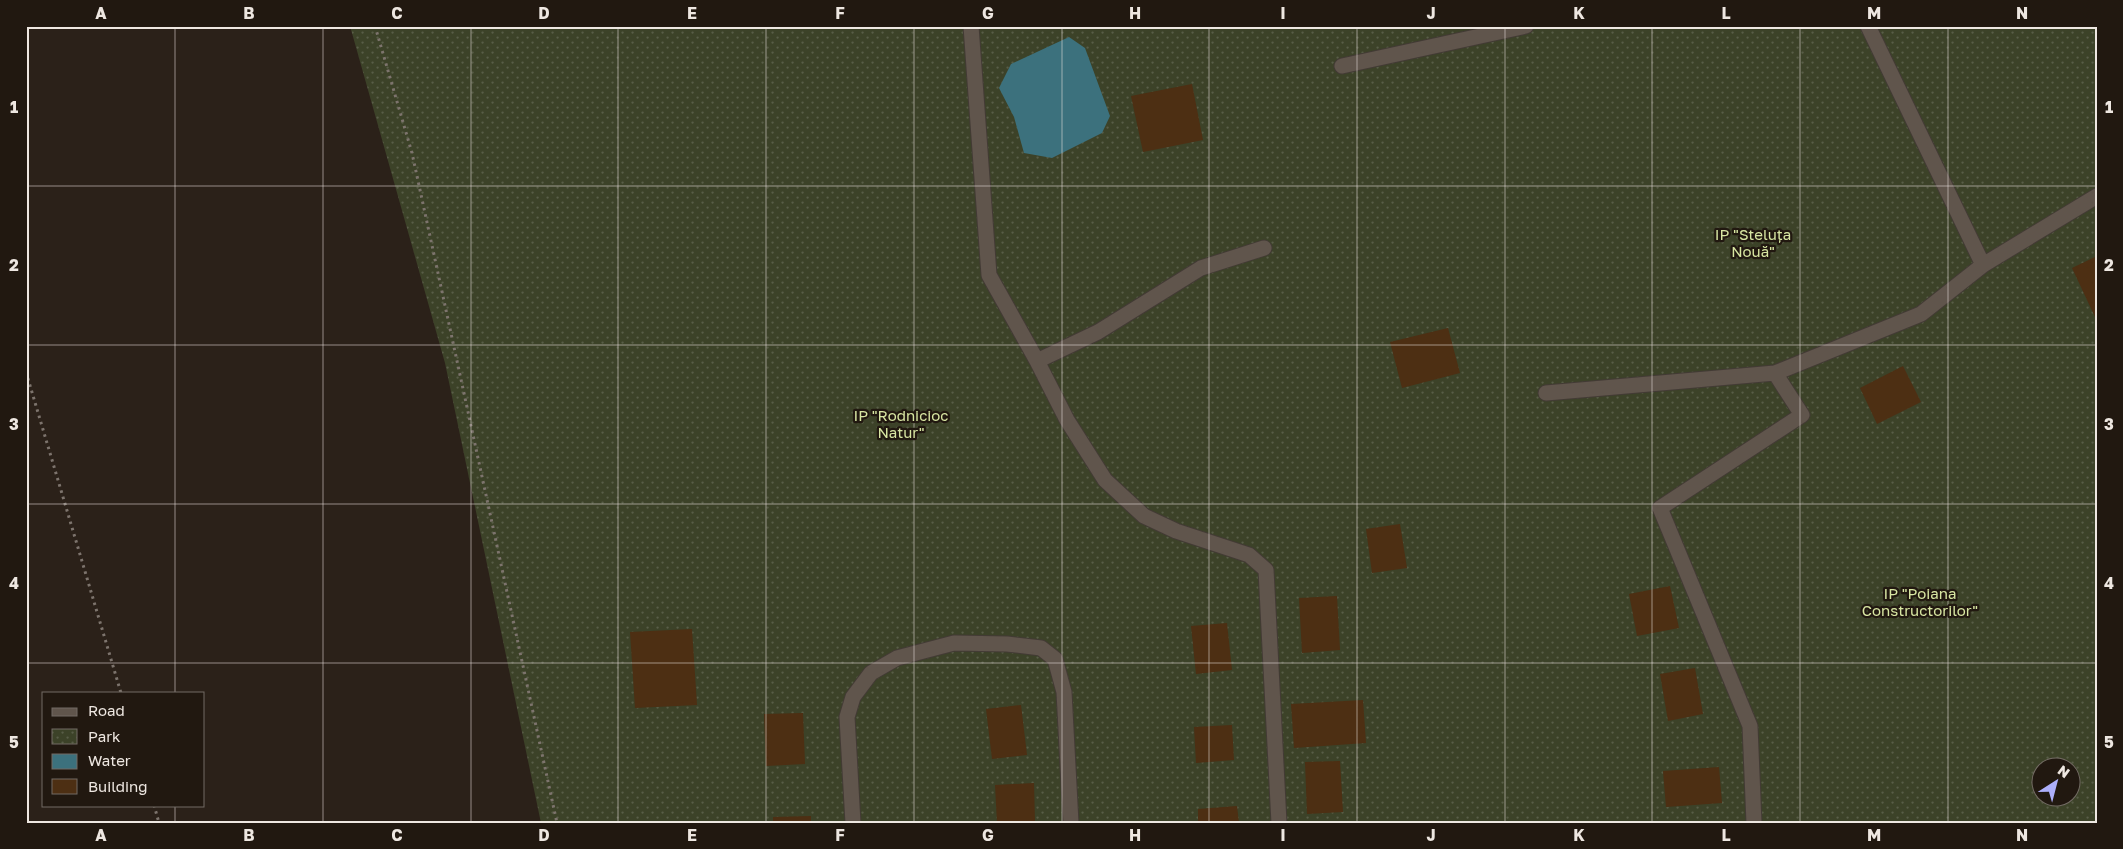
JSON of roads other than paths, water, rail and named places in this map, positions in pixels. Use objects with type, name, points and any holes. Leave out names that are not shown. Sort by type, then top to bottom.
[{"type":"street","points":[[971,26],[989,275],[1038,361],[1067,420],[1105,480],[1144,516],[1176,531],[1249,555],[1266,570],[1279,823]]},
{"type":"street","points":[[1342,66],[1526,26]]},
{"type":"street","points":[[1868,26],[1983,265]]},
{"type":"street","points":[[1546,393],[1775,373],[1921,314],[1983,265],[2097,196]]},
{"type":"street","points":[[1038,361],[1098,332],[1201,268],[1264,248]]},
{"type":"street","points":[[1754,823],[1750,726],[1660,508],[1802,415],[1775,373]]},
{"type":"street","points":[[853,823],[847,717],[853,697],[871,673],[897,658],[954,643],[1007,644],[1041,648],[1055,659],[1064,692],[1072,823]]},
{"type":"water","points":[[1069,37],[1085,48],[1110,116],[1102,133],[1052,158],[1024,153],[1014,117],[999,88],[1011,64]]},
{"type":"park label","name":"IP \"Steluța Nouă\"","points":[[1753,242]]},
{"type":"park label","name":"IP \"Rodnicioc Natur\"","points":[[901,424]]},
{"type":"park label","name":"IP \"Poiana Constructorilor\"","points":[[1920,602]]}]
